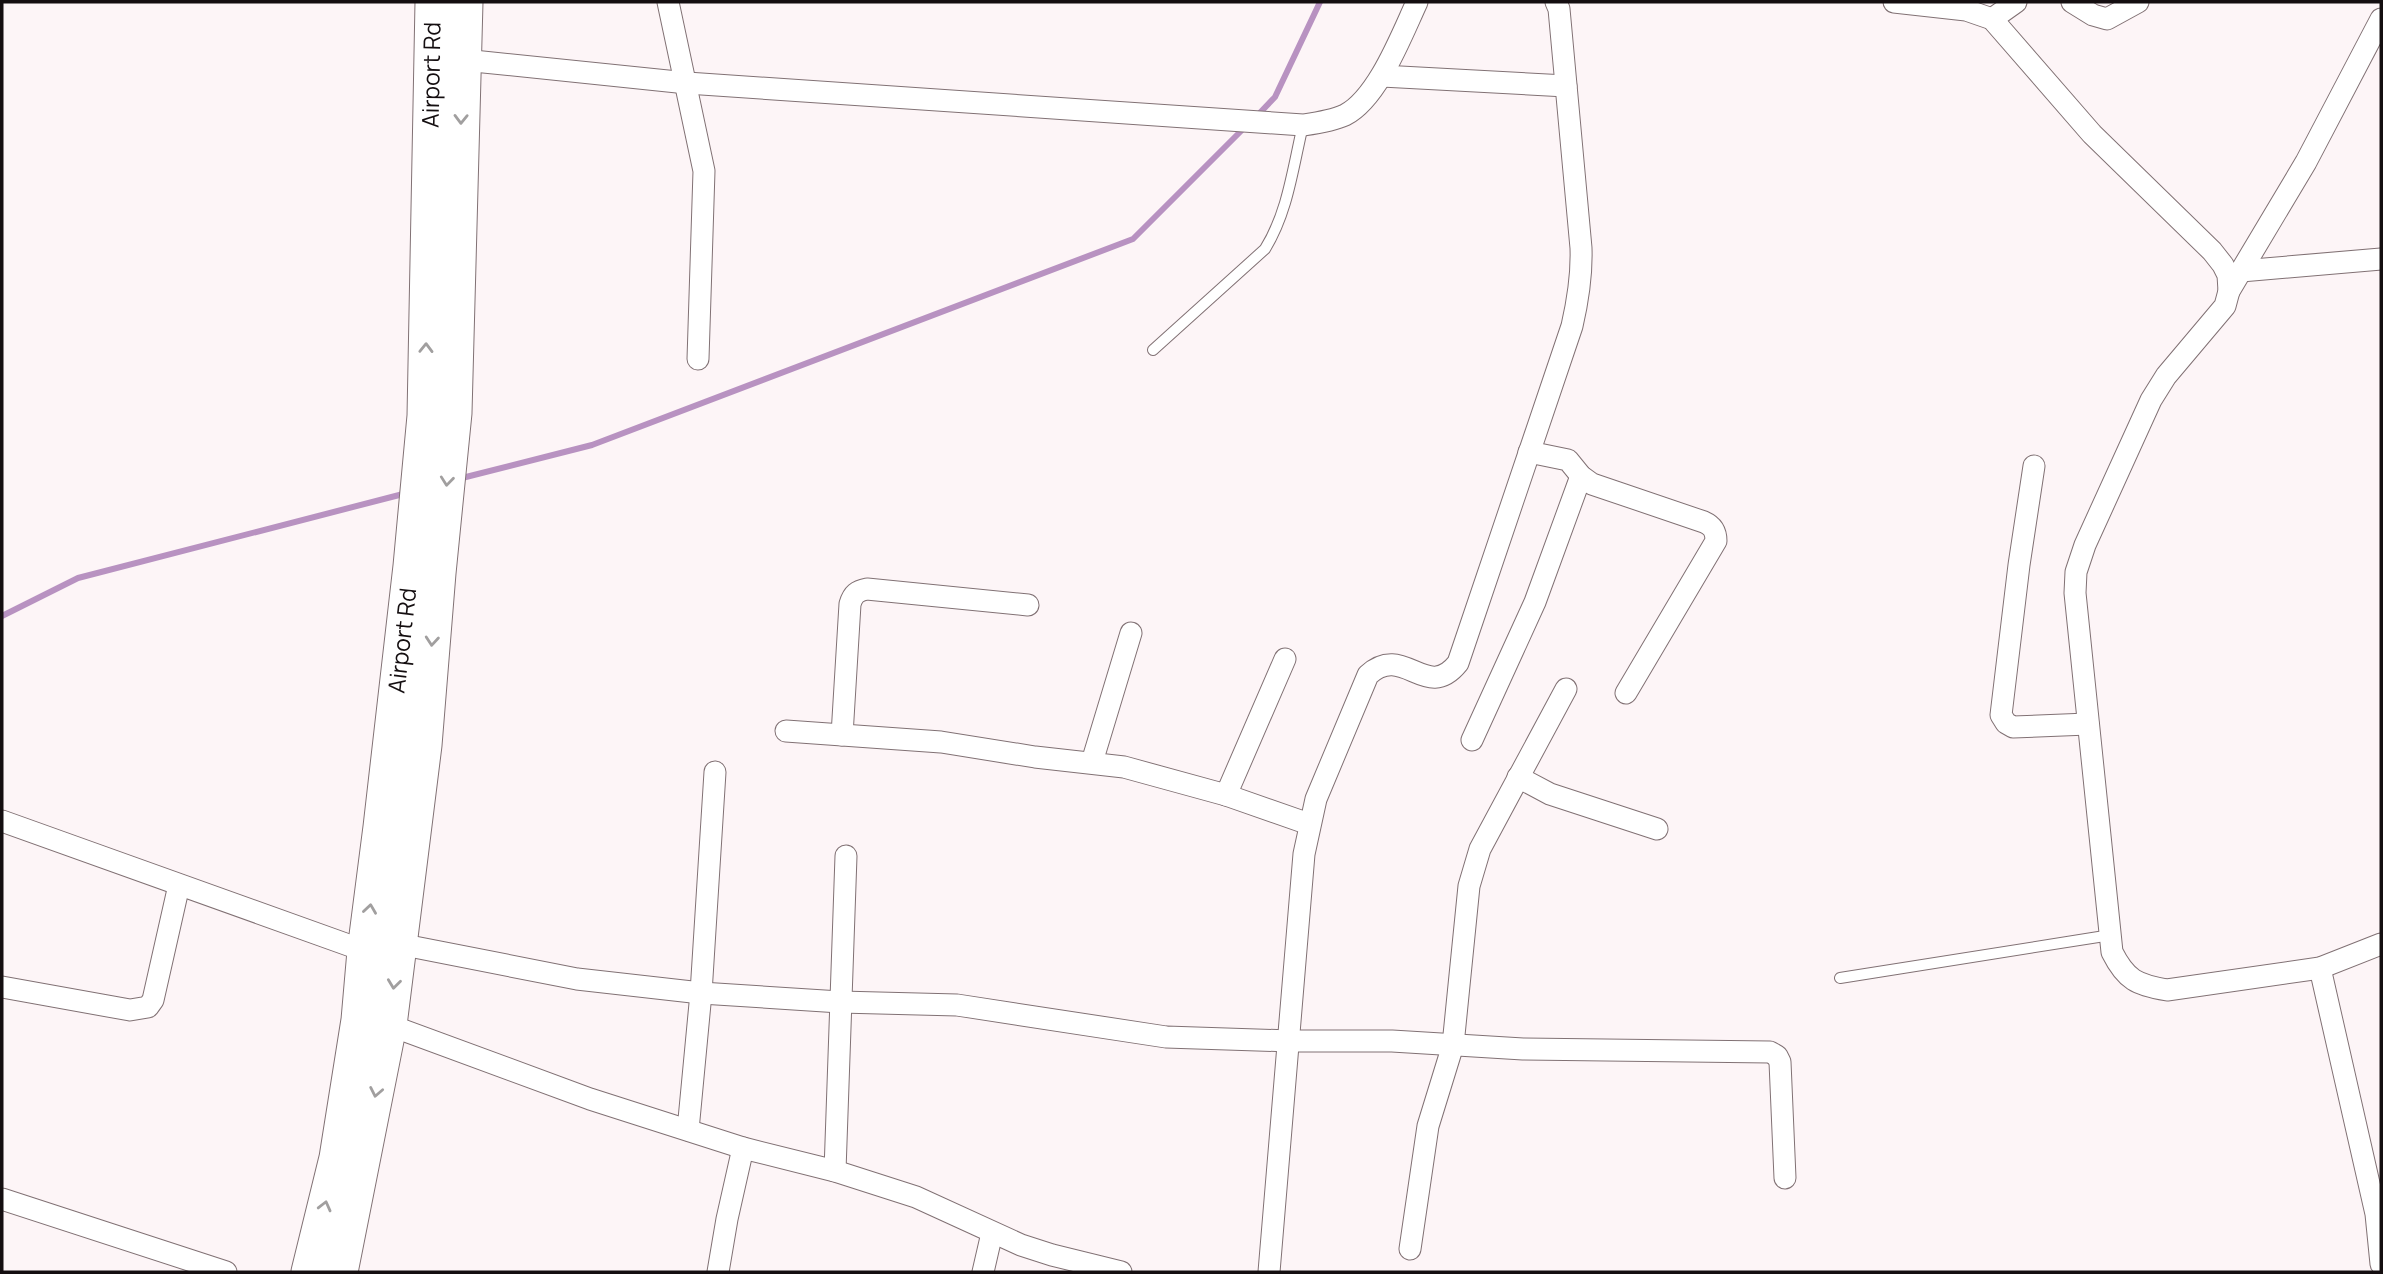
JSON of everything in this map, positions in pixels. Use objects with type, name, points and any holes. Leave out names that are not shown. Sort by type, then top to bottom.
[{"type":"main road","name":"Airport Rd","points":[[309,1272],[337,1158],[359,1020],[381,827],[424,570],[440,415],[447,58],[433,2]]},
{"type":"main road","points":[[447,58],[465,2]]},
{"type":"main road","points":[[340,1272],[389,1025],[424,745],[424,570]]},
{"type":"street","points":[[668,2],[704,171],[698,359]]},
{"type":"street","points":[[447,58],[687,83],[1303,125],[1346,114],[1382,76],[1417,2]]},
{"type":"street","points":[[1269,1272],[1304,854],[1316,799],[1368,675],[1382,664],[1392,663],[1429,677],[1440,678],[1451,672],[1458,663],[1572,326],[1582,273],[1559,9],[1556,2]]},
{"type":"street","points":[[1894,2],[1966,10],[1992,19],[2092,134],[2212,251],[2228,275],[2229,291]]},
{"type":"street","points":[[1992,19],[2016,2]]},
{"type":"street","points":[[2072,2],[2093,15],[2107,19],[2138,2]]},
{"type":"street","points":[[2381,19],[2306,162],[2229,291],[2225,306],[2166,376],[2151,400],[2085,545],[2076,572],[2075,593],[2112,952],[2120,967],[2131,979],[2146,987],[2167,990],[2320,968],[2381,944]]},
{"type":"street","points":[[1382,76],[1566,86]]},
{"type":"street","points":[[2241,271],[2381,259]]},
{"type":"street","points":[[1529,452],[1568,460],[1581,476],[1592,484],[1704,522],[1711,525],[1716,534],[1716,541],[1626,693]]},
{"type":"street","points":[[2034,466],[2001,715],[2012,727],[2088,724]]},
{"type":"street","points":[[1472,740],[1535,602],[1581,476]]},
{"type":"street","points":[[842,735],[849,604],[858,590],[1028,605]]},
{"type":"street","points":[[1092,762],[1131,633]]},
{"type":"street","points":[[1226,795],[1285,659]]},
{"type":"street","points":[[1410,1249],[1427,1126],[1453,1045],[1473,866],[1566,689]]},
{"type":"street","points":[[786,731],[941,742],[1140,770],[1226,795],[1309,824]]},
{"type":"street","points":[[688,1130],[701,993],[715,772]]},
{"type":"street","points":[[1518,777],[1550,794],[1657,829]]},
{"type":"street","points":[[2,821],[365,951]]},
{"type":"street","points":[[835,1171],[846,856]]},
{"type":"street","points":[[2,987],[130,1010],[148,1007],[153,1000],[179,885]]},
{"type":"street","points":[[399,944],[542,974],[701,993],[840,1002],[957,1005],[1166,1037],[1391,1041],[1523,1049],[1770,1052],[1777,1056],[1780,1062],[1785,1178]]},
{"type":"street","points":[[2320,968],[2376,1214],[2381,1264]]},
{"type":"street","points":[[389,1025],[590,1099],[743,1148],[835,1171],[916,1197],[992,1233],[1052,1255],[1121,1272]]},
{"type":"street","points":[[718,1272],[743,1148]]},
{"type":"street","points":[[2,1199],[226,1272]]},
{"type":"street","points":[[983,1272],[992,1233]]},
{"type":"lane","points":[[1153,350],[1265,249],[1276,233],[1283,214],[1303,125]]},
{"type":"lane","points":[[1840,978],[2110,935]]},
{"type":"waterway","points":[[1255,118],[1275,97],[1320,2]]},
{"type":"waterway","points":[[458,479],[592,445],[1133,239],[1247,125]]},
{"type":"waterway","points":[[2,616],[78,578],[407,493]]}]
